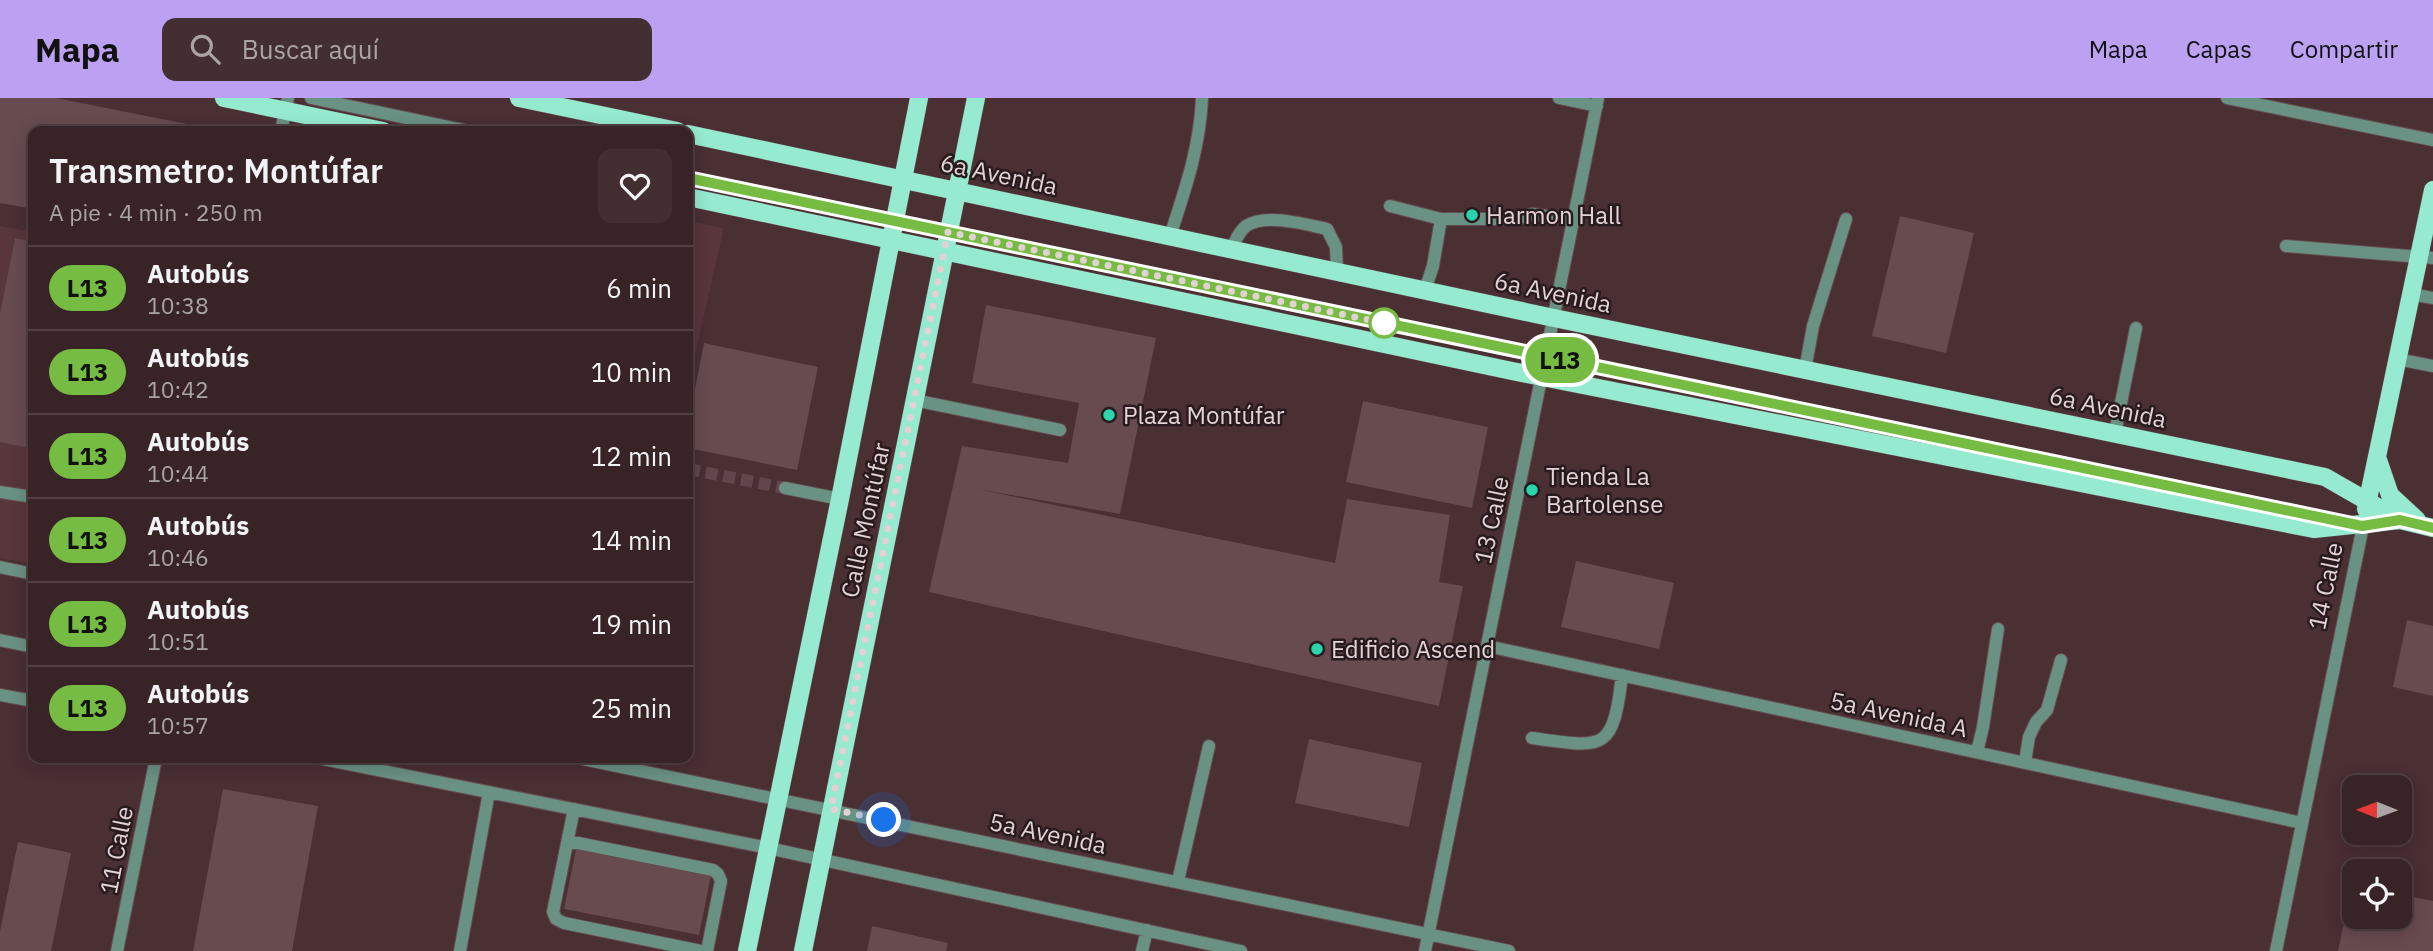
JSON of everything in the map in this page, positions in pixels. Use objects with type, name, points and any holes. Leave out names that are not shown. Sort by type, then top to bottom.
[{"type":"main road","points":[[223,98],[286,104],[365,126]]},
{"type":"main road","points":[[519,98],[653,126]]},
{"type":"main road","name":"Calle Montúfar","points":[[747,951],[780,799],[919,98]]},
{"type":"main road","name":"Calle Montúfar","points":[[803,951],[976,98]]},
{"type":"main road","name":"6a Avenida","points":[[693,135],[1554,318],[2325,477],[2400,520],[2429,527]]},
{"type":"main road","name":"14 Calle","points":[[2362,526],[2411,294],[2426,257],[2433,190]]},
{"type":"main road","name":"6a Avenida","points":[[693,198],[1542,376],[2314,529],[2400,520]]},
{"type":"main road","points":[[2377,457],[2390,495],[2397,504],[2429,527]]},
{"type":"street","points":[[311,98],[444,126]]},
{"type":"street","points":[[1170,236],[1192,168],[1201,126],[1202,98]]},
{"type":"street","points":[[1559,98],[1598,102]]},
{"type":"street","points":[[2227,98],[2268,102],[2433,140]]},
{"type":"street","name":"13 Calle","points":[[1425,951],[1598,102]]},
{"type":"street","points":[[282,126],[286,104]]},
{"type":"street","points":[[693,179],[2362,526]]},
{"type":"street","points":[[1390,206],[1441,219],[1517,219],[1532,214],[1574,220]]},
{"type":"street","points":[[1425,290],[1433,266],[1441,219]]},
{"type":"street","points":[[1805,370],[1813,326],[1846,219]]},
{"type":"street","points":[[1231,249],[1244,227],[1261,220],[1301,223],[1327,229],[1336,247],[1337,272]]},
{"type":"street","points":[[2286,246],[2426,257]]},
{"type":"street","points":[[2411,294],[2433,298]]},
{"type":"street","points":[[2115,433],[2136,328]]},
{"type":"street","points":[[2398,359],[2433,366]]},
{"type":"street","points":[[914,400],[1060,430]]},
{"type":"street","points":[[785,488],[840,499]]},
{"type":"street","points":[[0,492],[28,496]]},
{"type":"street","name":"14 Calle","points":[[2276,951],[2362,526]]},
{"type":"street","points":[[0,566],[28,573]]},
{"type":"street","points":[[1977,752],[1998,629]]},
{"type":"street","points":[[0,640],[28,646]]},
{"type":"street","name":"5a Avenida A","points":[[1487,646],[2302,822]]},
{"type":"street","points":[[2025,762],[2029,737],[2036,722],[2047,710],[2061,660]]},
{"type":"street","points":[[1532,738],[1583,745],[1603,738],[1613,727],[1622,675]]},
{"type":"street","points":[[0,695],[28,700]]},
{"type":"street","points":[[1178,881],[1209,746]]},
{"type":"street","name":"11 Calle","points":[[117,951],[155,763]]},
{"type":"street","points":[[343,763],[768,848],[1241,951]]},
{"type":"street","name":"5a Avenida","points":[[603,763],[1509,951]]},
{"type":"street","points":[[460,951],[489,792]]},
{"type":"street","points":[[574,809],[553,912],[555,919],[701,951]]},
{"type":"street","points":[[568,841],[713,870],[721,881],[707,951]]},
{"type":"street","points":[[1142,951],[1147,930]]},
{"type":"shaded area","points":[[693,222],[724,228],[693,363]]},
{"type":"shaded area","points":[[0,226],[28,231],[28,563],[0,558]]},
{"type":"building","points":[[0,98],[56,98],[197,126],[28,126],[28,208],[0,203]]},
{"type":"building","points":[[1900,216],[1974,233],[1946,353],[1872,336]]},
{"type":"building","points":[[15,238],[28,241],[28,448],[0,442],[0,314]]},
{"type":"building","name":"Edificio Ascend","points":[[986,305],[1156,338],[1120,514],[977,489],[1335,563],[1347,499],[1450,515],[1439,582],[1463,586],[1439,706],[929,592],[962,446],[1068,463],[1079,403],[972,383]]},
{"type":"building","points":[[704,343],[818,367],[797,470],[693,449],[693,399]]},
{"type":"building","points":[[1363,401],[1488,427],[1472,508],[1346,482]]},
{"type":"building","points":[[1576,561],[1674,583],[1659,649],[1561,627]]},
{"type":"building","points":[[2407,620],[2433,626],[2433,696],[2393,687]]},
{"type":"building","points":[[1309,739],[1422,763],[1409,827],[1295,803]]},
{"type":"building","points":[[223,789],[318,806],[292,951],[193,951]]},
{"type":"building","points":[[18,842],[71,853],[51,951],[0,951],[0,931]]},
{"type":"building","points":[[576,849],[711,875],[699,935],[564,909]]},
{"type":"building","points":[[2412,897],[2433,901],[2433,951],[2338,951],[2343,929],[2412,929]]},
{"type":"building","points":[[872,926],[948,943],[946,951],[867,951]]},
{"type":"tunnel","points":[[693,470],[785,488]]},
{"type":"bus line","name":"L13","points":[[693,179],[2362,526],[2400,520],[2433,528]]},
{"type":"place","name":"Harmon Hall","points":[[1472,215]]},
{"type":"place","name":"Plaza Montúfar","points":[[1109,415]]},
{"type":"place","name":"Tienda La Bartolense","points":[[1532,490]]},
{"type":"place","name":"Edificio Ascend","points":[[1317,649]]},
{"type":"route","points":[[884,820],[831,809],[948,232],[1384,323]]}]
